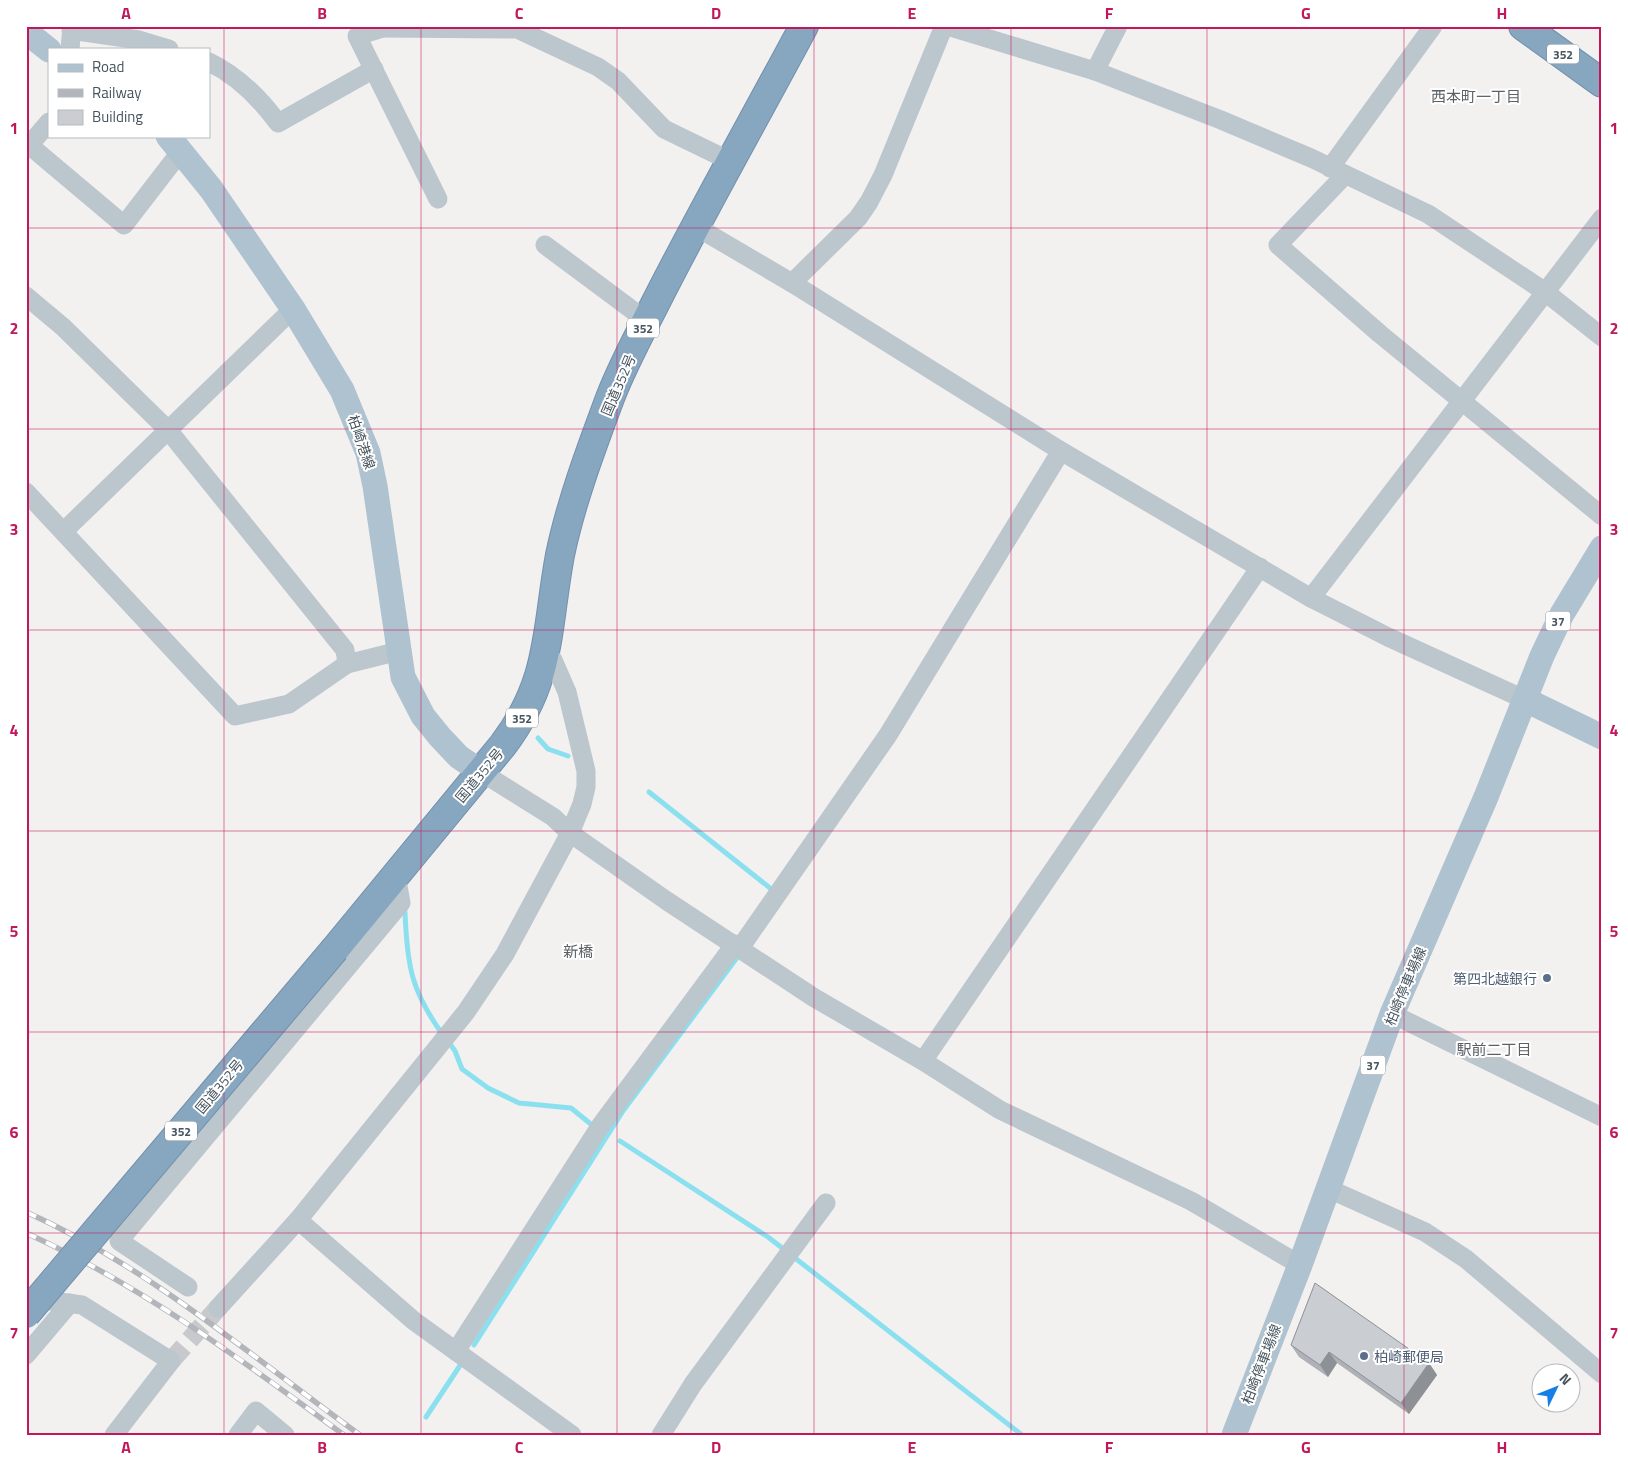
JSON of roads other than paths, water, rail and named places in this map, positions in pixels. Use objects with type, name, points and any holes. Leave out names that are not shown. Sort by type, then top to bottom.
[{"type":"highway","name":"国道352号","points":[[26,1314],[336,949],[504,745],[524,716],[533,697],[546,654],[560,556],[568,522],[611,396],[695,226],[804,26]]},
{"type":"highway","name":"352","points":[[1522,26],[1602,83]]},
{"type":"main road","points":[[26,37],[34,38],[48,49]]},
{"type":"main road","name":"柏崎港線","points":[[174,144],[211,189],[293,309],[342,390],[368,453],[376,486],[403,677],[423,716],[459,757],[481,772]]},
{"type":"main road","name":"柏崎停車場線","points":[[1234,1435],[1300,1265],[1392,1014],[1526,700],[1542,656],[1562,614],[1602,548]]},
{"type":"main road","points":[[1526,700],[1602,737]]},
{"type":"street","points":[[792,283],[858,218],[869,202],[883,175],[945,26],[1095,71],[1221,120],[1337,171],[1428,214],[1544,291],[1602,337]]},
{"type":"street","points":[[1095,71],[1118,26]]},
{"type":"street","points":[[1434,26],[1337,171],[1278,245],[1380,334],[1602,516]]},
{"type":"street","points":[[438,199],[357,36],[382,27],[517,29],[598,67],[618,81],[664,129],[730,161]]},
{"type":"street","points":[[71,35],[139,40],[166,48]]},
{"type":"street","points":[[210,62],[228,71],[261,99],[278,123],[374,69]]},
{"type":"street","points":[[48,123],[28,147],[124,225],[174,144]]},
{"type":"street","points":[[1312,598],[1544,291],[1602,218]]},
{"type":"street","points":[[695,226],[792,283],[1061,451],[1312,598],[1526,700]]},
{"type":"street","points":[[545,245],[647,321]]},
{"type":"street","points":[[26,296],[63,327],[168,430],[345,650],[347,664]]},
{"type":"street","points":[[64,532],[293,309]]},
{"type":"street","points":[[456,1351],[602,1125],[738,946],[888,735],[1061,451]]},
{"type":"street","points":[[26,492],[235,716],[289,704],[347,664],[399,651]]},
{"type":"street","points":[[923,1061],[1260,567]]},
{"type":"street","points":[[218,1308],[298,1220],[466,1012],[505,954],[570,833],[582,804],[586,787],[586,771],[576,724],[564,684],[553,660],[546,654]]},
{"type":"street","points":[[481,772],[553,817],[570,833],[667,901],[813,997],[923,1061],[1000,1110],[1191,1201],[1300,1265]]},
{"type":"street","points":[[188,1287],[119,1241],[401,903],[396,876]]},
{"type":"street","points":[[1392,1014],[1602,1117]]},
{"type":"street","points":[[1327,1188],[1425,1232],[1466,1259],[1602,1374]]},
{"type":"street","points":[[661,1435],[693,1384],[826,1203]]},
{"type":"street","points":[[298,1220],[414,1321],[572,1435]]},
{"type":"street","points":[[26,1297],[82,1305],[171,1361],[114,1435]]},
{"type":"street","points":[[26,1354],[70,1303]]},
{"type":"street","points":[[238,1435],[256,1411],[285,1435]]},
{"type":"waterway","points":[[538,738],[548,749],[568,756]]},
{"type":"waterway","points":[[649,792],[775,892]]},
{"type":"waterway","points":[[405,912],[409,963],[417,991],[443,1035]]},
{"type":"waterway","points":[[474,1345],[623,1111],[739,955]]},
{"type":"waterway","points":[[448,1041],[455,1051],[462,1069],[488,1088],[519,1103],[571,1108],[592,1125]]},
{"type":"waterway","points":[[620,1141],[768,1237],[1022,1435]]},
{"type":"waterway","points":[[426,1417],[463,1361]]},
{"type":"tunnel","points":[[171,1361],[218,1308]]},
{"type":"railway","points":[[26,1212],[71,1234],[157,1286],[360,1435]]},
{"type":"railway","points":[[26,1233],[69,1254],[151,1300],[229,1352],[344,1435]]},
{"type":"place","name":"第四北越銀行","points":[[1547,978]]},
{"type":"place","name":"柏崎郵便局","points":[[1364,1356]]},
{"type":"district","name":"西本町一丁目","points":[[1476,96]]},
{"type":"district","name":"新橋","points":[[578,951]]},
{"type":"district","name":"駅前二丁目","points":[[1494,1049]]}]
